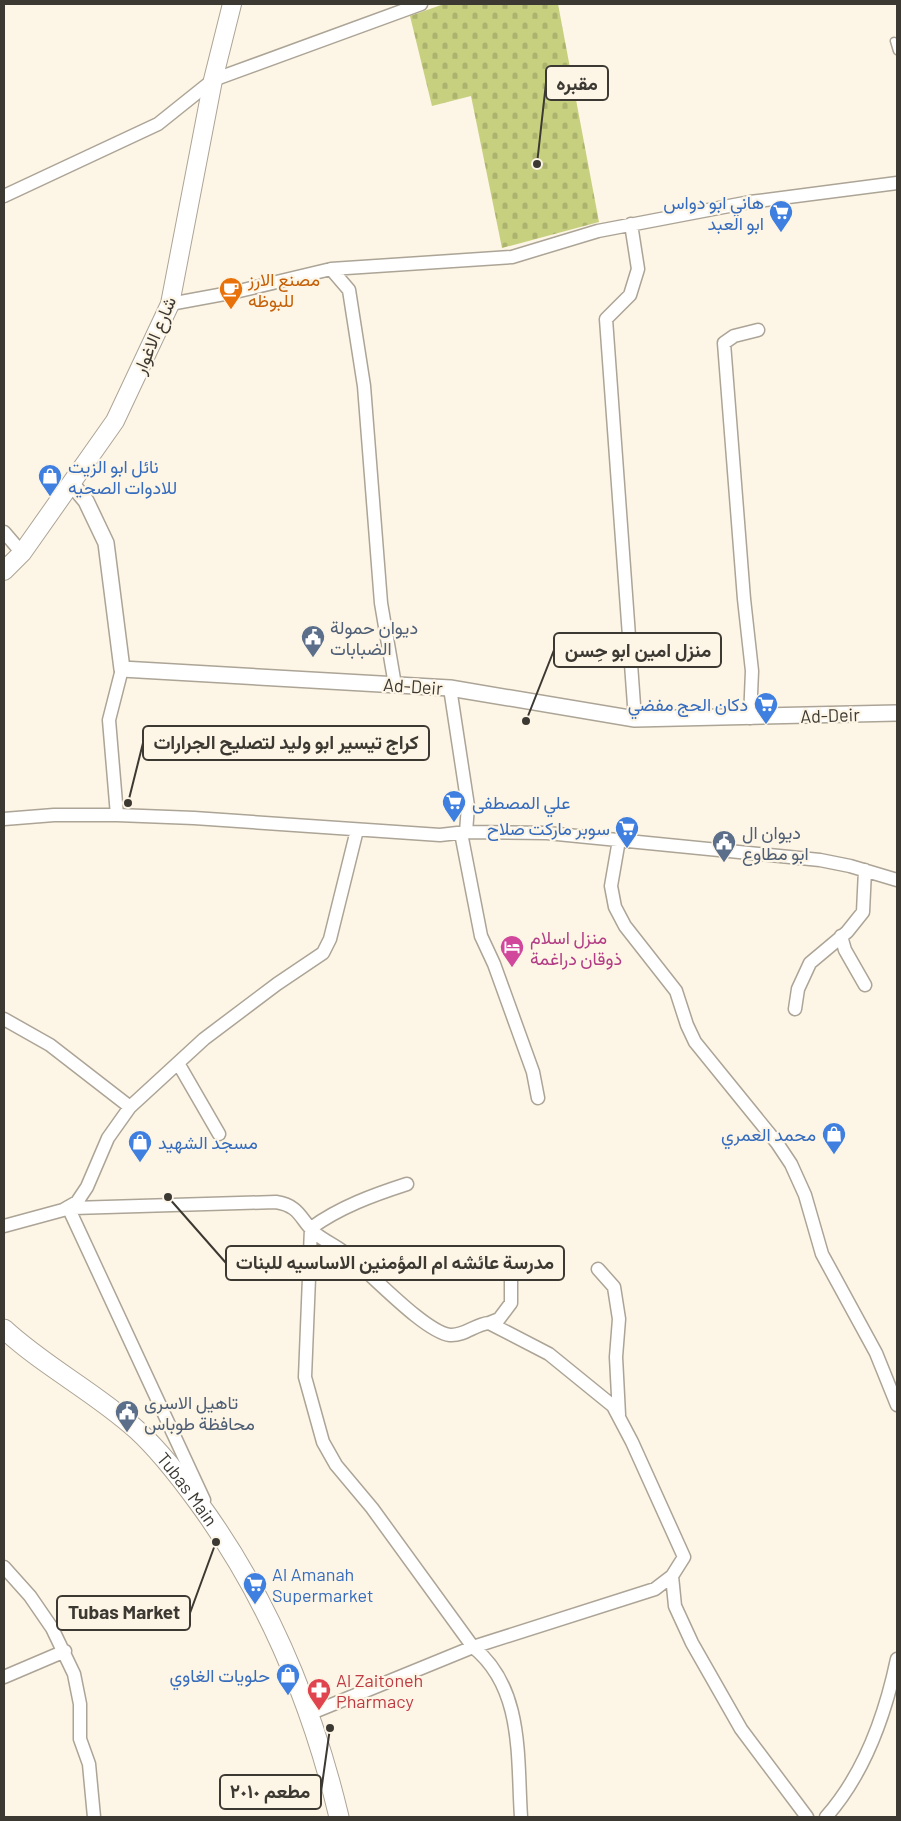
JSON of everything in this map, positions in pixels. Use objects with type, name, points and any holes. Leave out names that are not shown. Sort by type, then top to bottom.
[{"type":"main road","name":"شارع الاغوار","points":[[4,571],[22,553],[115,421],[170,304],[213,80],[232,4]]},
{"type":"main road","name":"Tubas Main","points":[[4,1329],[34,1355],[109,1406],[138,1431],[173,1468],[216,1527],[266,1611],[287,1656],[309,1714],[339,1817]]},
{"type":"street","points":[[4,196],[158,124],[213,80],[422,4]]},
{"type":"street","points":[[170,304],[235,292],[331,269],[512,257],[598,230],[750,202],[897,183]]},
{"type":"street","points":[[631,224],[638,269],[630,295],[606,319],[635,719]]},
{"type":"street","points":[[331,269],[349,290],[364,386],[381,603],[394,685]]},
{"type":"street","points":[[750,718],[752,671],[742,580],[724,343],[734,336],[758,330]]},
{"type":"street","points":[[71,483],[86,501],[106,543],[122,669],[109,720],[117,815]]},
{"type":"street","points":[[4,532],[22,553]]},
{"type":"street","name":"Ad-Deir","points":[[122,669],[450,688],[635,719],[750,718],[897,713]]},
{"type":"street","points":[[450,688],[468,806],[463,832],[481,936],[494,964],[533,1072],[538,1098]]},
{"type":"street","points":[[4,819],[54,815],[117,815],[194,818],[440,835],[463,832],[547,833],[820,860],[865,870],[897,880]]},
{"type":"street","points":[[69,1206],[82,1196],[108,1138],[130,1107],[204,1039],[267,990],[323,953],[330,939],[357,830]]},
{"type":"street","points":[[619,840],[612,886],[619,916],[676,990],[686,1025],[695,1042],[791,1164],[805,1195],[822,1254],[876,1353],[897,1405]]},
{"type":"street","points":[[795,1009],[798,989],[810,962],[841,936],[863,912],[865,870]]},
{"type":"street","points":[[841,936],[849,959],[865,985]]},
{"type":"street","points":[[4,1019],[50,1045],[130,1107]]},
{"type":"street","points":[[178,1064],[219,1134]]},
{"type":"street","points":[[311,1228],[327,1217],[373,1195],[407,1184]]},
{"type":"street","points":[[4,1226],[69,1206],[276,1202],[296,1208],[311,1228],[322,1238],[345,1252],[434,1330],[457,1335],[480,1324],[499,1319],[511,1303],[511,1281]]},
{"type":"street","points":[[69,1206],[216,1527]]},
{"type":"street","points":[[311,1228],[305,1377],[323,1442],[336,1465],[372,1508],[473,1646],[486,1657],[499,1673],[506,1691],[518,1751],[521,1817]]},
{"type":"street","points":[[598,1269],[614,1287],[616,1295],[619,1318],[616,1357],[618,1414]]},
{"type":"street","points":[[309,1714],[473,1646],[645,1593],[664,1583],[672,1576],[684,1556],[618,1414],[606,1399],[592,1391],[549,1354],[489,1323]]},
{"type":"street","points":[[4,1567],[41,1610],[65,1651],[78,1689],[80,1739],[89,1764],[94,1817]]},
{"type":"street","points":[[672,1576],[674,1606],[692,1643],[741,1729],[807,1817]]},
{"type":"street","points":[[4,1677],[65,1651]]},
{"type":"street","points":[[826,1817],[845,1794],[893,1707],[897,1659]]},
{"type":"lane","points":[[894,41],[897,51]]},
{"type":"green space","points":[[444,4],[558,4],[599,222],[502,248],[471,96],[432,106],[410,16]]},
{"type":"place","name":"مقبره","points":[[537,164]]},
{"type":"place","name":"هاني ابو دواس ابو العبد","points":[[781,233]]},
{"type":"place","name":"مصنع الارز للبوظه","points":[[231,310]]},
{"type":"place","name":"نائل ابو الزيت للادوات الصحيه","points":[[50,497]]},
{"type":"place","name":"ديوان حمولة الضبابات","points":[[313,658]]},
{"type":"place","name":"منزل امين ابو حِسن","points":[[526,721]]},
{"type":"place","name":"دكان الحج مفضي","points":[[766,725]]},
{"type":"place","name":"كراج تيسير ابو وليد لتصليح الجرارات","points":[[128,803]]},
{"type":"place","name":"علي المصطفى","points":[[454,823]]},
{"type":"place","name":"سوبر ماركت صلاح","points":[[627,849]]},
{"type":"place","name":"ديوان ال ابو مطاوع","points":[[724,863]]},
{"type":"place","name":"منزل اسلام ذوقان دراغمة","points":[[512,968]]},
{"type":"place","name":"محمد العمري","points":[[834,1155]]},
{"type":"place","name":"مسجد الشهيد","points":[[140,1163]]},
{"type":"place","name":"مدرسة عائشه ام المؤمنين الاساسيه للبنات","points":[[168,1197]]},
{"type":"place","name":"تاهيل الاسرى محافظة طوباس","points":[[127,1433]]},
{"type":"place","name":"Tubas Market","points":[[216,1542]]},
{"type":"place","name":"Al Amanah Supermarket","points":[[255,1605]]},
{"type":"place","name":"حلويات الغاوي","points":[[288,1696]]},
{"type":"place","name":"Al Zaitoneh Pharmacy","points":[[319,1711]]},
{"type":"place","name":"مطعم ٢٠١٠","points":[[330,1728]]}]
